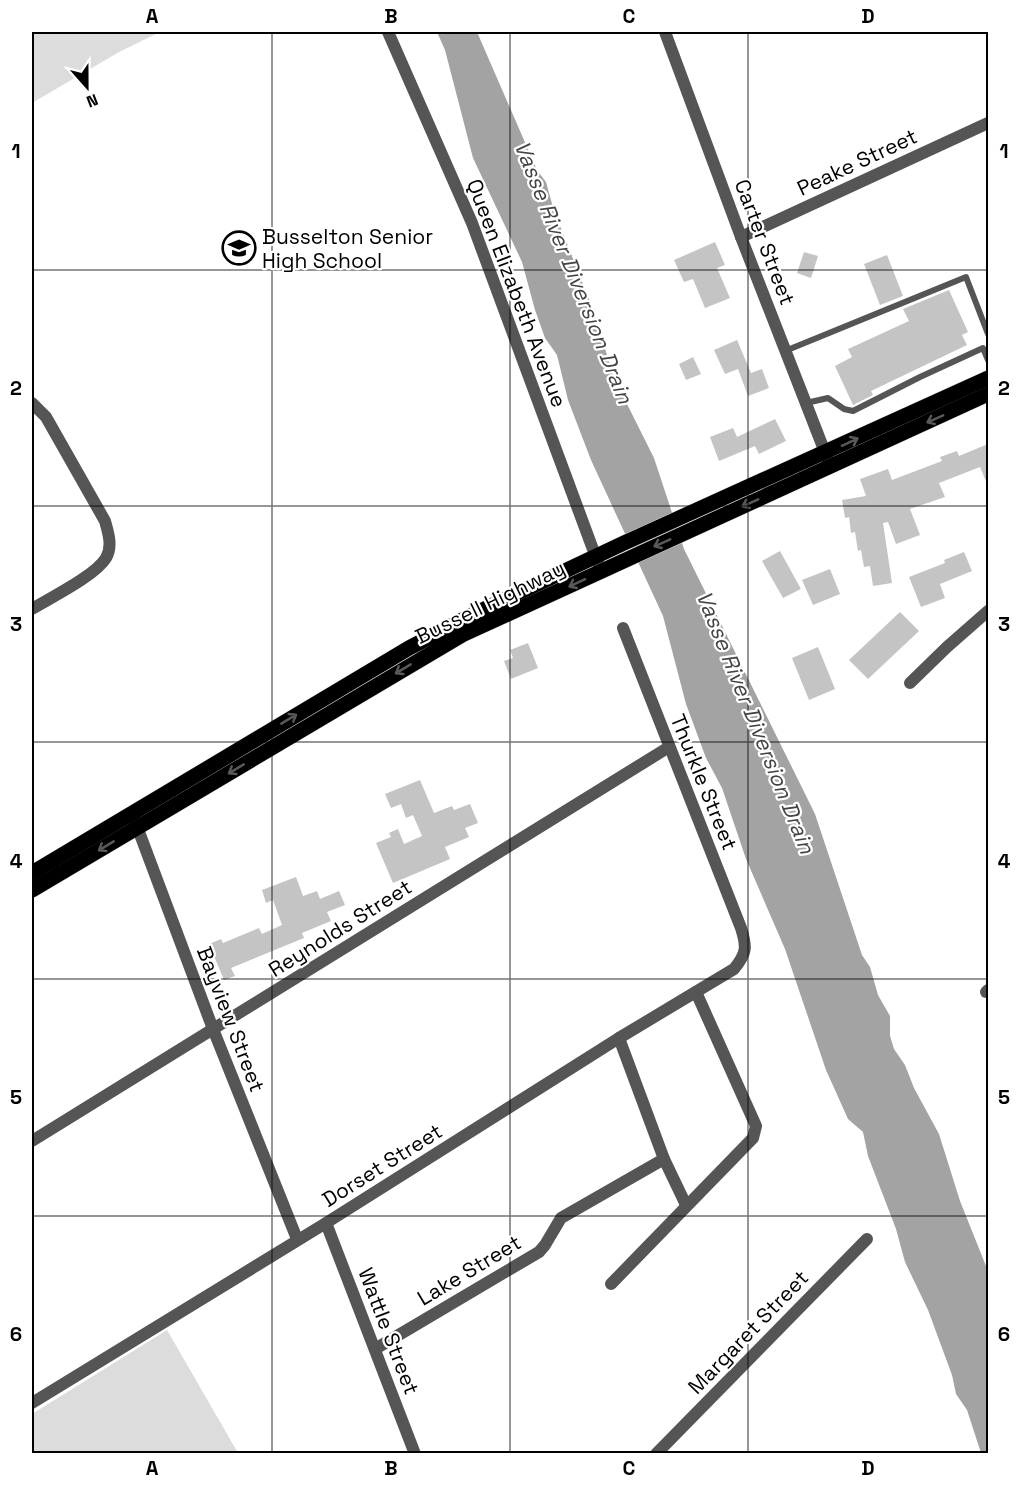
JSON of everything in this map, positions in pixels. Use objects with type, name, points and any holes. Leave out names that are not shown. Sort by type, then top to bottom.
[{"type":"main road","name":"Bussell Highway","points":[[828,460],[988,378]]},
{"type":"main road","name":"Bussell Highway","points":[[32,890],[462,635],[598,564],[828,460],[988,394]]},
{"type":"main road","name":"Bussell Highway","points":[[32,873],[409,648],[474,614],[598,564]]},
{"type":"street","name":"Queen Elizabeth Avenue","points":[[388,32],[472,223],[598,564]]},
{"type":"street","name":"Carter Street","points":[[664,32],[828,460]]},
{"type":"street","name":"Peake Street","points":[[741,237],[988,123]]},
{"type":"street","points":[[32,403],[46,417],[105,521],[110,538],[106,558],[88,575],[32,609]]},
{"type":"street","points":[[910,684],[988,611]]},
{"type":"street","name":"Thurkle Street","points":[[623,628],[741,928],[745,952]]},
{"type":"street","name":"Reynolds Street","points":[[32,1141],[669,747]]},
{"type":"street","name":"Bayview Street","points":[[131,813],[213,1029],[297,1239]]},
{"type":"street","name":"Dorset Street","points":[[32,1403],[326,1223],[619,1038],[729,974],[745,952]]},
{"type":"street","points":[[611,1284],[753,1138],[756,1126],[696,992]]},
{"type":"street","points":[[619,1038],[664,1159],[686,1205]]},
{"type":"street","name":"Lake Street","points":[[375,1349],[539,1252],[546,1245],[561,1218],[664,1159]]},
{"type":"street","name":"Wattle Street","points":[[326,1223],[415,1454]]},
{"type":"street","name":"Margaret Street","points":[[656,1454],[867,1239]]},
{"type":"lane","points":[[785,351],[966,278],[988,334]]},
{"type":"lane","points":[[807,403],[828,398],[844,409],[853,411],[983,348],[988,342]]},
{"type":"lane","points":[[983,348],[988,360]]},
{"type":"shaded area","points":[[32,32],[160,32],[119,52],[32,103]]},
{"type":"shaded area","points":[[167,1330],[238,1453],[32,1453],[32,1414]]},
{"type":"water","name":"Vasse River Diversion Drain","points":[[437,32],[477,32],[537,170],[546,182],[554,211],[595,314],[613,376],[654,458],[684,549],[815,814],[862,955],[870,967],[878,995],[890,1016],[890,1036],[894,1049],[905,1065],[914,1088],[939,1134],[960,1201],[988,1271],[988,1453],[981,1453],[967,1410],[956,1394],[952,1375],[928,1310],[905,1262],[896,1229],[868,1156],[863,1132],[848,1119],[826,1070],[785,949],[746,859],[722,788],[706,758],[686,704],[663,616],[591,460],[568,400],[557,355],[545,338],[535,310],[522,262],[473,158],[445,50]]},
{"type":"building","points":[[715,242],[725,265],[717,268],[730,298],[705,308],[693,279],[684,282],[674,260]]},
{"type":"building","points":[[804,252],[818,256],[811,278],[797,273]]},
{"type":"building","points":[[887,255],[903,296],[880,305],[864,264]]},
{"type":"building","points":[[949,290],[968,332],[962,335],[967,345],[871,391],[873,395],[853,405],[835,366],[852,357],[848,349],[909,321],[903,309]]},
{"type":"building","points":[[737,340],[751,373],[762,369],[769,388],[748,396],[738,369],[725,374],[714,350]]},
{"type":"building","points":[[693,357],[701,374],[686,380],[679,364]]},
{"type":"building","points":[[775,419],[786,441],[759,454],[755,446],[719,461],[710,437],[733,428],[737,437]]},
{"type":"building","points":[[988,444],[988,486],[980,467],[939,483],[945,497],[910,509],[920,535],[896,544],[888,522],[883,523],[892,583],[873,586],[870,566],[864,567],[861,550],[858,551],[855,532],[851,533],[849,517],[845,518],[842,500],[866,496],[860,479],[888,469],[892,480],[942,461],[940,457],[957,451],[959,456]]},
{"type":"building","points":[[780,551],[801,589],[783,598],[762,561]]},
{"type":"building","points":[[964,552],[972,571],[940,584],[945,598],[921,607],[909,577],[945,563],[944,560]]},
{"type":"building","points":[[830,569],[840,594],[813,605],[802,580]]},
{"type":"building","points":[[900,612],[919,631],[868,679],[849,660]]},
{"type":"building","points":[[528,643],[538,668],[511,679],[504,661],[513,658],[510,650]]},
{"type":"building","points":[[818,647],[835,689],[809,700],[792,658]]},
{"type":"building","points":[[420,780],[434,813],[452,806],[454,810],[470,804],[478,823],[465,828],[469,837],[445,847],[450,859],[393,883],[376,843],[391,837],[389,833],[398,829],[404,844],[422,836],[413,815],[406,818],[401,804],[391,808],[385,794]]},
{"type":"building","points":[[296,877],[303,896],[317,891],[320,899],[339,891],[345,905],[327,912],[331,921],[302,933],[304,938],[231,968],[235,976],[224,980],[209,944],[221,939],[223,943],[259,928],[262,934],[282,925],[273,900],[266,903],[262,890]]},
{"type":"place","name":"Busselton Senior High School","points":[[239,248]]}]
